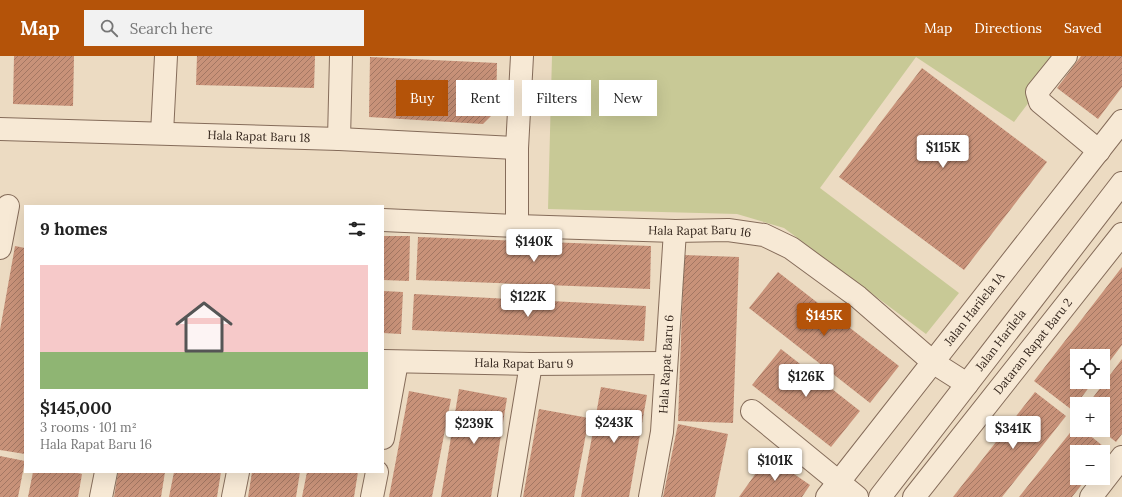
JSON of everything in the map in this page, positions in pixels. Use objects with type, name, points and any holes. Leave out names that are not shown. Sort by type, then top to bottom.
[{"type":"street","points":[[162,132],[166,56]]},
{"type":"street","points":[[339,139],[341,56]]},
{"type":"street","points":[[517,226],[518,148],[522,56]]},
{"type":"street","points":[[1066,56],[1037,92],[1040,102],[1099,151]]},
{"type":"street","name":"Jalan Harilela 1A","points":[[833,490],[1122,121]]},
{"type":"street","name":"Hala Rapat Baru 18","points":[[0,129],[162,132],[518,148]]},
{"type":"street","name":"Jalan Harilela","points":[[880,497],[1122,183]]},
{"type":"street","points":[[0,248],[11,206]]},
{"type":"street","name":"Hala Rapat Baru 16","points":[[384,220],[676,231],[728,230],[764,235],[790,248],[858,297],[934,362],[967,384]]},
{"type":"street","name":"Hala Rapat Baru 6","points":[[650,497],[662,432],[676,231]]},
{"type":"street","name":"Dataran Rapat Baru 2","points":[[914,497],[1122,234]]},
{"type":"street","points":[[384,427],[390,361]]},
{"type":"street","name":"Hala Rapat Baru 9","points":[[390,361],[531,364],[666,363]]},
{"type":"street","points":[[509,497],[531,364]]},
{"type":"street","points":[[752,411],[833,490],[857,497]]},
{"type":"street","points":[[1092,497],[1122,457]]},
{"type":"street","points":[[101,497],[106,473]]},
{"type":"street","points":[[233,497],[238,473]]},
{"type":"street","points":[[372,497],[377,473]]},
{"type":"green space","points":[[552,56],[1064,56],[1014,122],[916,57],[820,188],[959,293],[926,334],[784,228],[737,214],[548,209],[550,116],[591,116],[591,80],[551,80]]},
{"type":"building","points":[[14,56],[74,56],[73,106],[13,104]]},
{"type":"building","points":[[197,56],[315,56],[314,88],[196,85]]},
{"type":"building","points":[[1081,56],[1122,56],[1122,87],[1098,119],[1057,88]]},
{"type":"building","points":[[370,57],[497,63],[497,80],[456,80],[456,116],[491,116],[483,124],[369,117]]},
{"type":"building","points":[[922,68],[1047,162],[964,270],[839,177]]},
{"type":"building","points":[[384,236],[410,236],[409,281],[384,280]]},
{"type":"building","points":[[418,237],[651,246],[650,289],[416,280]]},
{"type":"building","points":[[15,246],[24,248],[24,454],[0,450],[0,330]]},
{"type":"building","points":[[684,255],[739,257],[733,423],[678,421]]},
{"type":"building","points":[[1122,267],[1122,345],[1110,361],[1110,349],[1070,349],[1070,389],[1088,389],[1082,397],[1070,397],[1070,408],[1034,381]]},
{"type":"building","points":[[778,272],[899,366],[870,403],[749,308]]},
{"type":"building","points":[[384,291],[403,292],[401,334],[384,333]]},
{"type":"building","points":[[414,294],[646,306],[644,341],[412,330]]},
{"type":"building","points":[[781,349],[860,411],[831,447],[752,385]]},
{"type":"building","points":[[1122,359],[1122,434],[1116,442],[1110,437],[1110,397],[1093,397],[1099,389],[1110,389],[1110,375]]},
{"type":"building","points":[[601,387],[647,395],[629,497],[581,497]]},
{"type":"building","points":[[459,389],[507,398],[491,497],[441,497]]},
{"type":"building","points":[[409,391],[451,399],[432,497],[389,497]]},
{"type":"building","points":[[1035,392],[1066,416],[1002,497],[953,497]]},
{"type":"building","points":[[539,409],[589,418],[574,497],[523,497]]},
{"type":"building","points":[[678,424],[728,434],[715,497],[663,497]]},
{"type":"building","points":[[1070,433],[1070,437],[1092,437],[1102,445],[1070,445],[1070,485],[1081,485],[1072,497],[1019,497]]},
{"type":"building","points":[[0,456],[24,461],[18,497],[0,497]]},
{"type":"building","points":[[768,456],[810,485],[802,497],[739,497]]},
{"type":"building","points":[[33,473],[82,474],[78,497],[28,497]]},
{"type":"building","points":[[118,473],[165,473],[161,497],[114,497]]},
{"type":"building","points":[[174,473],[221,473],[217,497],[169,497]]},
{"type":"building","points":[[252,473],[300,473],[296,497],[248,497]]},
{"type":"building","points":[[307,473],[358,473],[354,497],[302,497]]}]
